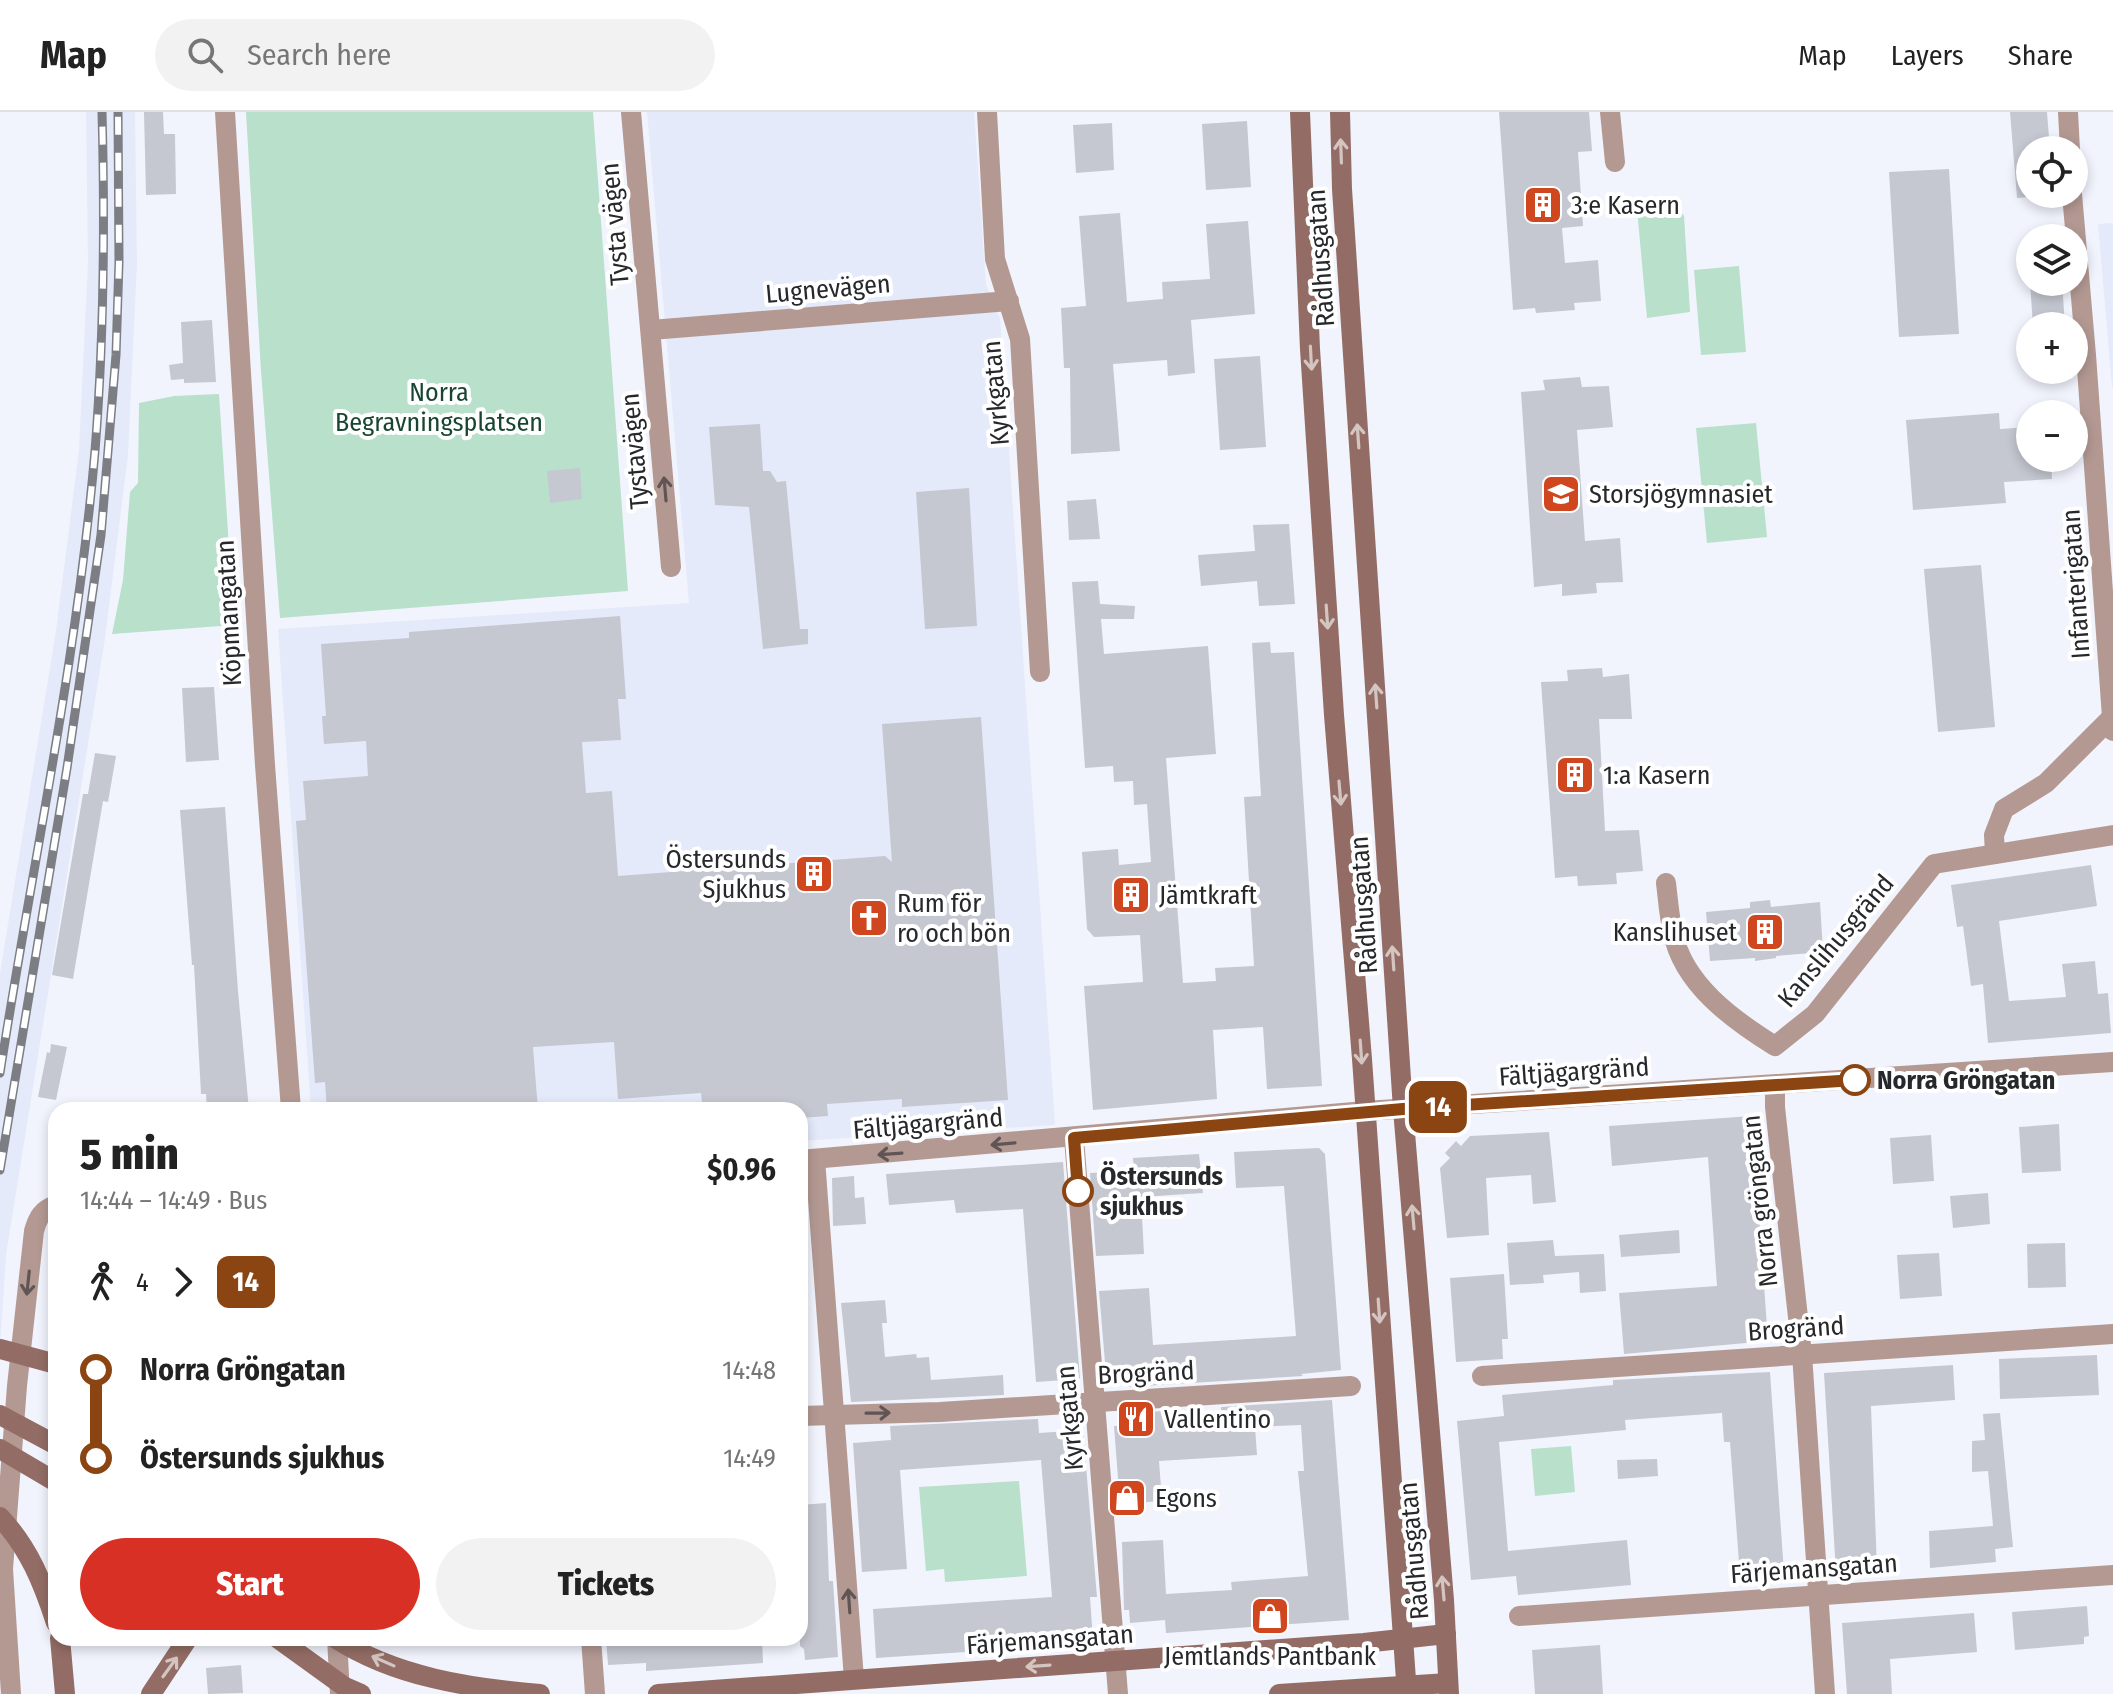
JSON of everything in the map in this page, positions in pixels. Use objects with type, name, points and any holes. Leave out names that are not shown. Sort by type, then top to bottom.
[{"type":"main road","name":"Rådhusgatan","points":[[1300,112],[1310,349],[1329,651],[1407,1690]]},
{"type":"main road","name":"Rådhusgatan","points":[[1340,112],[1342,189],[1403,1109],[1449,1688]]},
{"type":"main road","points":[[0,1349],[48,1362]]},
{"type":"main road","points":[[0,1415],[48,1441]]},
{"type":"main road","points":[[0,1449],[48,1477]]},
{"type":"main road","points":[[0,1517],[19,1537],[41,1577],[48,1598]]},
{"type":"main road","name":"Färjemansgatan","points":[[658,1694],[1446,1634]]},
{"type":"main road","points":[[61,1646],[65,1690]]},
{"type":"main road","points":[[151,1694],[183,1646]]},
{"type":"main road","points":[[288,1646],[345,1687],[361,1694]]},
{"type":"main road","points":[[353,1646],[394,1666],[434,1679],[491,1690],[540,1694]]},
{"type":"main road","points":[[1279,1694],[1449,1688]]},
{"type":"street","name":"Köpmangatan","points":[[225,112],[265,765],[290,1102]]},
{"type":"street","name":"Tysta vägen","points":[[631,112],[651,330]]},
{"type":"street","name":"Kyrkgatan","points":[[987,112],[995,259],[1020,339],[1040,672]]},
{"type":"street","points":[[1610,112],[1615,162]]},
{"type":"street","points":[[2068,112],[2069,136]]},
{"type":"street","name":"Infanterigatan","points":[[2073,208],[2112,724]]},
{"type":"street","name":"Lugnevägen","points":[[651,330],[1009,301]]},
{"type":"street","name":"Tystavägen","points":[[651,330],[671,567]]},
{"type":"street","points":[[1995,854],[1994,835],[2004,809],[2046,783],[2112,724]]},
{"type":"street","name":"Kanslihusgränd","points":[[1666,883],[1673,936],[1692,978],[1745,1027],[1775,1046],[1815,1014],[1934,864],[2113,835]]},
{"type":"street","name":"Fältjägargränd","points":[[808,1160],[1365,1111],[2113,1062]]},
{"type":"street","name":"Norra gröngatan","points":[[1775,1085],[1802,1354],[1825,1694]]},
{"type":"street","name":"Kyrkgatan","points":[[1074,1138],[1118,1694]]},
{"type":"street","points":[[808,1170],[833,1414],[854,1679]]},
{"type":"street","points":[[11,1694],[3,1569],[17,1386],[34,1231],[38,1217],[48,1209]]},
{"type":"street","name":"Brogränd","points":[[1482,1376],[2113,1334]]},
{"type":"street","name":"Brogränd","points":[[808,1416],[940,1412],[1351,1386]]},
{"type":"street","name":"Färjemansgatan","points":[[1519,1616],[2113,1575]]},
{"type":"street","points":[[337,1646],[340,1694]]},
{"type":"street","points":[[592,1646],[595,1694]]},
{"type":"street","points":[[820,1682],[838,1694]]},
{"type":"shaded area","points":[[86,112],[135,112],[137,263],[128,455],[105,638],[6,1255],[0,1346],[0,973],[56,631],[79,450],[88,262]]},
{"type":"shaded area","name":"Östersunds sjukhus","points":[[647,112],[974,112],[986,285],[1000,318],[1055,1125],[808,1140],[808,1102],[310,1102],[278,629],[689,603]]},
{"type":"shaded area","points":[[2113,223],[2113,387],[2112,387],[2098,224]]},
{"type":"green space","name":"Norra Begravningsplatsen","points":[[246,112],[593,112],[628,591],[280,618]]},
{"type":"green space","points":[[1636,198],[1672,200],[1684,216],[1690,312],[1647,318]]},
{"type":"green space","points":[[1739,266],[1746,352],[1701,355],[1694,270]]},
{"type":"green space","points":[[219,394],[234,625],[112,634],[123,580],[130,492],[138,483],[139,403],[174,396]]},
{"type":"green space","points":[[1756,423],[1767,537],[1707,543],[1696,428]]},
{"type":"green space","points":[[1571,1446],[1575,1492],[1535,1496],[1531,1449]]},
{"type":"green space","points":[[1019,1481],[1027,1576],[945,1582],[944,1569],[926,1571],[919,1487]]},
{"type":"building","points":[[144,112],[163,112],[164,134],[175,134],[176,194],[146,195]]},
{"type":"building","name":"3:e Kasern","points":[[1499,112],[1589,112],[1592,151],[1578,152],[1583,226],[1562,228],[1565,263],[1598,260],[1601,301],[1574,303],[1575,310],[1536,313],[1535,308],[1513,310]]},
{"type":"building","points":[[2010,112],[2047,112],[2049,136],[2016,136],[2016,186]]},
{"type":"building","points":[[1247,121],[1251,187],[1206,190],[1202,124]]},
{"type":"building","points":[[1112,123],[1114,170],[1076,173],[1073,125]]},
{"type":"building","points":[[1949,169],[1959,334],[1899,337],[1889,172]]},
{"type":"building","points":[[1120,213],[1127,302],[1163,299],[1162,282],[1210,279],[1206,224],[1248,221],[1255,314],[1191,320],[1195,373],[1168,376],[1167,360],[1113,364],[1120,451],[1071,454],[1070,368],[1064,368],[1061,308],[1086,306],[1079,216]]},
{"type":"building","points":[[2031,296],[2063,296],[2064,312],[2032,312]]},
{"type":"building","points":[[212,320],[216,382],[184,383],[184,379],[171,380],[169,365],[183,363],[181,322]]},
{"type":"building","points":[[1260,356],[1266,447],[1220,450],[1214,359]]},
{"type":"building","points":[[1580,377],[1582,387],[1609,386],[1613,427],[1577,430],[1585,541],[1620,538],[1623,582],[1596,583],[1597,593],[1562,596],[1562,584],[1534,587],[1521,392],[1545,390],[1543,380]]},
{"type":"building","points":[[1999,413],[2000,429],[2016,428],[2016,472],[2052,472],[2052,479],[2004,482],[2006,503],[1913,510],[1906,420]]},
{"type":"building","points":[[760,424],[763,471],[770,471],[777,482],[786,481],[800,629],[808,629],[808,644],[763,649],[749,507],[715,505],[709,427]]},
{"type":"building","points":[[580,468],[582,499],[550,503],[547,471]]},
{"type":"building","points":[[969,488],[977,626],[925,629],[916,492]]},
{"type":"building","points":[[1096,499],[1100,539],[1069,540],[1067,501]]},
{"type":"building","points":[[1289,524],[1295,604],[1259,606],[1257,581],[1201,586],[1198,555],[1255,551],[1253,525]]},
{"type":"building","points":[[1981,565],[1995,727],[1938,732],[1924,569]]},
{"type":"building","name":"Jämtkraft","points":[[1098,581],[1100,604],[1135,606],[1134,619],[1101,619],[1104,654],[1208,646],[1216,754],[1166,758],[1183,983],[1216,981],[1215,968],[1254,966],[1244,797],[1261,796],[1252,643],[1270,642],[1271,653],[1294,652],[1322,1086],[1267,1089],[1263,1027],[1213,1030],[1217,1099],[1093,1110],[1084,986],[1143,982],[1140,935],[1094,937],[1087,929],[1082,852],[1118,849],[1119,865],[1151,862],[1147,804],[1134,805],[1133,781],[1114,782],[1113,766],[1085,768],[1072,582]]},
{"type":"building","name":"Östersunds Sjukhus","points":[[620,616],[626,699],[618,699],[621,740],[582,742],[586,793],[612,791],[618,876],[885,856],[892,862],[882,724],[981,717],[1008,1100],[902,1107],[902,1099],[827,1104],[828,1116],[808,1117],[808,1102],[702,1102],[701,1093],[618,1099],[614,1042],[533,1047],[537,1102],[326,1102],[325,1082],[315,1083],[296,821],[306,820],[303,781],[368,776],[366,741],[324,744],[322,716],[326,716],[321,644],[409,638],[409,632]]},
{"type":"building","name":"1:a Kasern","points":[[1602,668],[1603,677],[1629,674],[1632,719],[1599,719],[1605,831],[1639,830],[1643,871],[1616,873],[1617,884],[1578,886],[1577,876],[1555,878],[1541,682],[1568,681],[1567,670]]},
{"type":"building","points":[[214,687],[219,760],[186,762],[182,688]]},
{"type":"building","points":[[95,753],[116,756],[108,802],[103,801],[73,979],[52,975],[83,794],[88,794]]},
{"type":"building","points":[[225,807],[248,1102],[206,1102],[206,1094],[201,1094],[194,965],[180,810]]},
{"type":"building","points":[[2091,865],[2097,906],[1999,921],[2009,1001],[2066,997],[2062,964],[2095,961],[2098,994],[2108,993],[2111,1033],[1988,1043],[1983,984],[1971,986],[1963,926],[1957,927],[1951,885]]},
{"type":"building","name":"Kanslihuset","points":[[1770,900],[1771,907],[1820,902],[1823,952],[1755,961],[1755,958],[1710,961],[1706,912],[1750,908],[1750,902]]},
{"type":"building","points":[[51,1044],[67,1047],[56,1100],[38,1097]]},
{"type":"building","points":[[1752,1116],[1768,1341],[1624,1354],[1619,1293],[1717,1286],[1708,1157],[1612,1166],[1609,1126]]},
{"type":"building","points":[[2059,1124],[2061,1171],[2022,1173],[2019,1127]]},
{"type":"building","points":[[1549,1132],[1556,1202],[1533,1204],[1531,1175],[1486,1178],[1489,1235],[1447,1238],[1440,1168],[1450,1158],[1445,1153],[1456,1141],[1461,1146],[1470,1136]]},
{"type":"building","points":[[1931,1135],[1934,1181],[1893,1184],[1890,1138]]},
{"type":"building","points":[[1319,1148],[1325,1154],[1341,1370],[1301,1374],[1303,1376],[1127,1387],[1127,1372],[1106,1374],[1099,1291],[1149,1288],[1153,1345],[1296,1336],[1284,1186],[1236,1188],[1234,1152]]},
{"type":"building","points":[[1199,1154],[1203,1193],[1141,1197],[1144,1254],[1096,1256],[1090,1173],[1134,1171],[1133,1158]]},
{"type":"building","points":[[1063,1162],[1080,1379],[1036,1382],[1023,1209],[956,1213],[954,1200],[889,1205],[886,1174]]},
{"type":"building","points":[[854,1176],[855,1198],[864,1197],[866,1224],[833,1226],[832,1178]]},
{"type":"building","points":[[1988,1193],[1990,1224],[1953,1228],[1950,1196]]},
{"type":"building","points":[[1679,1230],[1680,1253],[1621,1257],[1619,1235]]},
{"type":"building","points":[[1553,1240],[1555,1256],[1604,1254],[1606,1291],[1580,1293],[1579,1272],[1543,1275],[1544,1283],[1510,1285],[1507,1243]]},
{"type":"building","points":[[2065,1243],[2066,1287],[2028,1288],[2027,1244]]},
{"type":"building","points":[[1939,1253],[1942,1296],[1900,1299],[1897,1255]]},
{"type":"building","points":[[1504,1274],[1508,1339],[1502,1339],[1503,1359],[1456,1362],[1450,1278]]},
{"type":"building","points":[[885,1300],[887,1323],[882,1323],[885,1357],[916,1354],[917,1358],[929,1357],[931,1380],[1003,1375],[1004,1395],[851,1402],[841,1303]]},
{"type":"building","points":[[2097,1355],[2099,1395],[2000,1399],[1999,1359]]},
{"type":"building","points":[[1953,1365],[1955,1400],[1871,1406],[1877,1570],[1836,1573],[1824,1373]]},
{"type":"building","points":[[1770,1372],[1784,1573],[1740,1576],[1730,1442],[1724,1442],[1722,1413],[1625,1420],[1626,1430],[1499,1442],[1508,1551],[1627,1540],[1631,1585],[1518,1595],[1516,1576],[1471,1580],[1457,1421],[1504,1416],[1502,1395],[1613,1385],[1613,1380]]},
{"type":"building","points":[[1332,1400],[1349,1620],[1166,1633],[1165,1620],[1130,1623],[1129,1610],[1124,1610],[1122,1542],[1163,1540],[1166,1594],[1232,1590],[1231,1582],[1308,1576],[1298,1471],[1304,1471],[1301,1425],[1255,1427],[1257,1455],[1159,1461],[1162,1501],[1120,1504],[1114,1426],[1133,1425],[1132,1413],[1178,1410],[1179,1421],[1221,1418],[1221,1407]]},
{"type":"building","points":[[2000,1413],[2013,1547],[1995,1549],[1996,1562],[1930,1568],[1929,1531],[1993,1526],[1988,1471],[1972,1472],[1972,1441],[1985,1440],[1983,1414]]},
{"type":"building","points":[[1038,1419],[1039,1433],[1083,1430],[1097,1597],[1090,1597],[1093,1640],[1055,1642],[1057,1646],[876,1658],[873,1609],[1052,1597],[1041,1460],[900,1470],[907,1569],[862,1572],[853,1443],[891,1440],[890,1426]]},
{"type":"building","points":[[1657,1459],[1658,1476],[1618,1479],[1617,1460]]},
{"type":"building","points":[[826,1503],[829,1581],[833,1581],[838,1657],[805,1660],[804,1649],[800,1646],[808,1646],[808,1504]]},
{"type":"building","points":[[2087,1606],[2089,1636],[2084,1637],[2084,1644],[2015,1650],[2012,1612]]},
{"type":"building","points":[[1974,1613],[1977,1652],[1890,1659],[1892,1694],[1847,1694],[1842,1623]]},
{"type":"building","points":[[1600,1645],[1603,1694],[1535,1694],[1532,1650]]},
{"type":"building","points":[[607,1646],[762,1646],[763,1663],[646,1671],[646,1663],[608,1665]]},
{"type":"building","points":[[241,1665],[243,1693],[208,1694],[206,1668]]},
{"type":"railway","points":[[0,1073],[65,685],[87,529],[102,324],[102,112]]},
{"type":"railway","points":[[0,1170],[67,768],[101,535],[116,355],[118,112]]},
{"type":"bus line","name":"14","points":[[1078,1191],[1074,1138],[1335,1114],[1855,1080]]},
{"type":"place","name":"3:e Kasern","points":[[1543,205]]},
{"type":"place","name":"Storsjögymnasiet","points":[[1561,494]]},
{"type":"place","name":"1:a Kasern","points":[[1575,775]]},
{"type":"place","name":"Östersunds Sjukhus","points":[[814,874]]},
{"type":"place","name":"Jämtkraft","points":[[1131,895]]},
{"type":"place","name":"Rum för ro och bön","points":[[869,918]]},
{"type":"place","name":"Kanslihuset","points":[[1765,932]]},
{"type":"place","name":"Norra Gröngatan","points":[[1855,1080]]},
{"type":"place","name":"Östersunds sjukhus","points":[[1078,1191]]},
{"type":"place","name":"Vallentino","points":[[1136,1419]]},
{"type":"place","name":"Egons","points":[[1127,1498]]},
{"type":"place","name":"Jemtlands Pantbank","points":[[1270,1616]]}]
